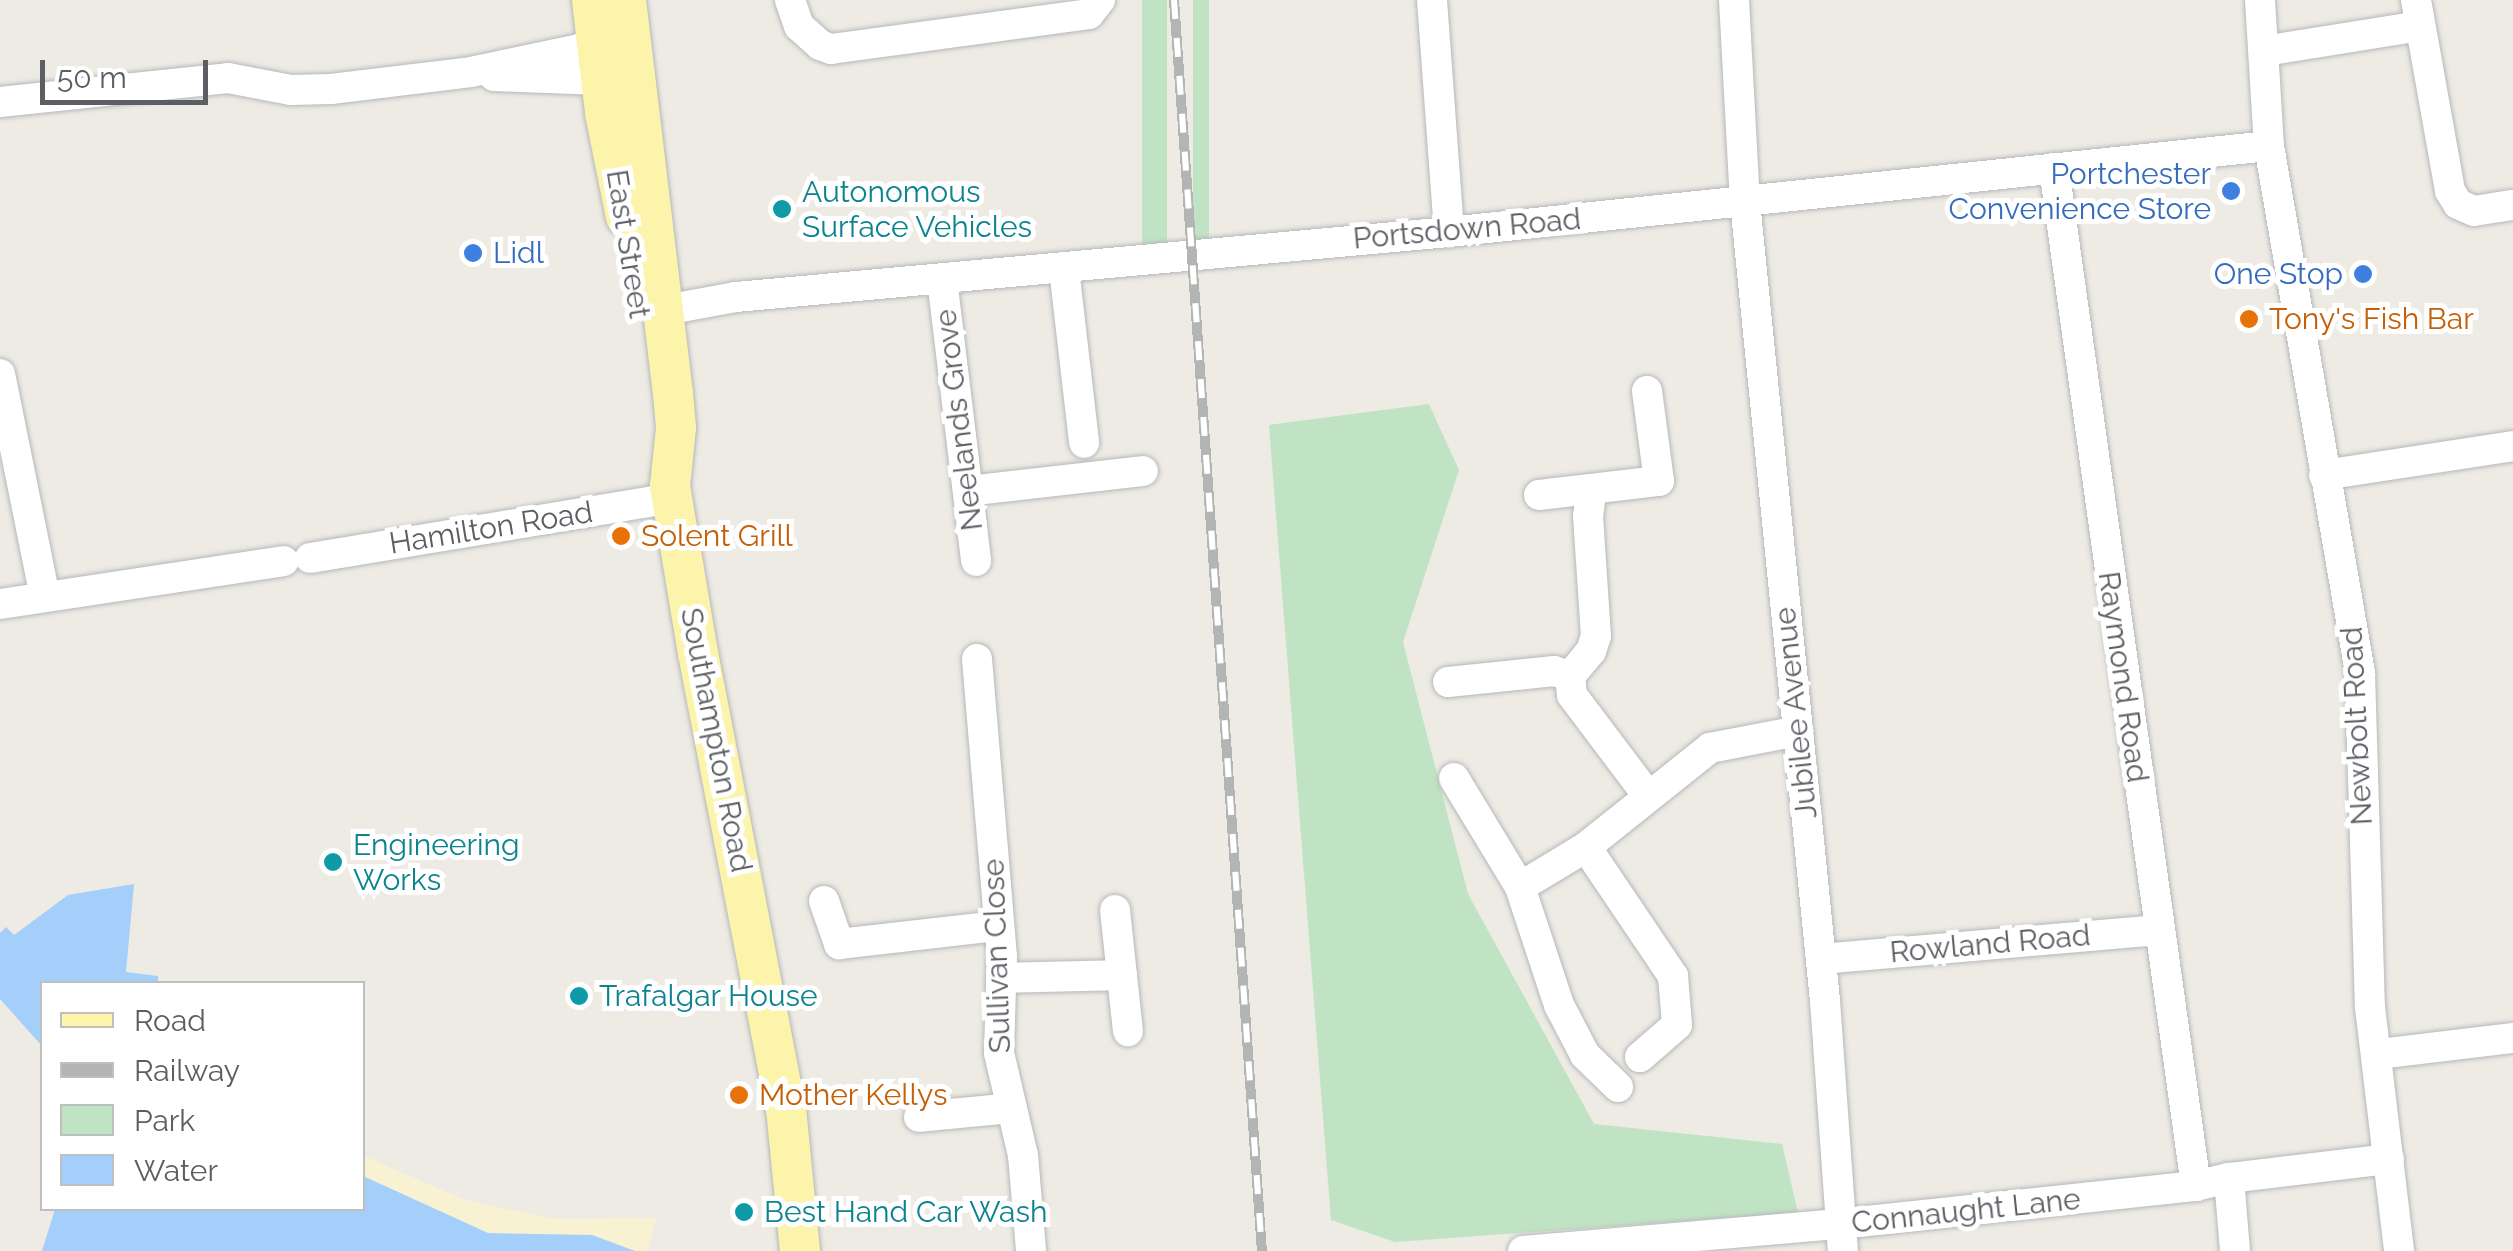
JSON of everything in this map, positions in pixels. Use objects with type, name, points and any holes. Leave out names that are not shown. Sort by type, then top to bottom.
[{"type":"main road","name":"East Street","points":[[592,0],[617,62],[652,228]]},
{"type":"main road","name":"East Street","points":[[626,0],[617,62],[638,297],[655,449],[671,492]]},
{"type":"main road","name":"Southampton Road","points":[[652,228],[665,310],[676,428],[671,492],[698,653],[786,1108],[800,1251]]},
{"type":"street","points":[[790,0],[798,26],[820,45],[831,49],[1089,14],[1100,0]]},
{"type":"street","points":[[1432,0],[1449,232]]},
{"type":"street","name":"Jubilee Avenue","points":[[1734,0],[1745,202],[1820,958],[1841,1238]]},
{"type":"street","name":"Newbolt Road","points":[[2260,0],[2269,146],[2360,673],[2369,988],[2399,1251]]},
{"type":"street","points":[[2264,51],[2418,13],[2450,192],[2458,204],[2474,211],[2513,204]]},
{"type":"street","points":[[0,102],[217,79],[291,90],[617,62]]},
{"type":"street","name":"Portsdown Road","points":[[665,310],[736,297],[1449,232],[2269,146]]},
{"type":"street","name":"Raymond Road","points":[[2054,168],[2196,1186]]},
{"type":"street","points":[[1064,268],[1084,443]]},
{"type":"street","name":"Neelands Grove","points":[[942,279],[976,561]]},
{"type":"street","points":[[0,374],[45,597]]},
{"type":"street","points":[[1538,496],[1658,481],[1647,391]]},
{"type":"street","points":[[2324,476],[2513,446]]},
{"type":"street","points":[[968,491],[1143,471]]},
{"type":"street","name":"Hamilton Road","points":[[0,604],[45,597],[191,559],[297,559],[671,492]]},
{"type":"street","points":[[1591,492],[1588,516],[1596,636],[1592,651],[1570,676],[1572,695],[1648,796]]},
{"type":"street","name":"Sullivan Close","points":[[978,659],[1001,978],[999,1053],[1022,1155],[1031,1251]]},
{"type":"street","points":[[1448,682],[1554,671],[1570,676]]},
{"type":"street","points":[[1520,887],[1586,847],[1722,743],[1798,731]]},
{"type":"street","points":[[1454,778],[1520,887],[1559,1004],[1585,1055],[1618,1087]]},
{"type":"street","points":[[1586,847],[1673,976],[1679,1002],[1677,1025],[1640,1057]]},
{"type":"street","points":[[824,901],[829,949],[998,926]]},
{"type":"street","points":[[1115,910],[1128,1031]]},
{"type":"street","name":"Rowland Road","points":[[1820,958],[2159,930]]},
{"type":"street","points":[[1001,978],[1122,975]]},
{"type":"street","points":[[2378,1054],[2513,1038]]},
{"type":"street","points":[[918,1117],[1012,1108]]},
{"type":"street","name":"Connaught Lane","points":[[1523,1251],[1841,1238],[2229,1178],[2388,1160]]},
{"type":"street","points":[[2229,1178],[2235,1251]]},
{"type":"green space","points":[[1142,0],[1167,0],[1167,252],[1142,252]]},
{"type":"green space","points":[[1193,0],[1209,0],[1209,247],[1193,247]]},
{"type":"green space","points":[[1429,404],[1459,470],[1403,642],[1468,894],[1594,1124],[1782,1144],[1798,1213],[1395,1242],[1331,1220],[1269,425]]},
{"type":"sand","points":[[365,1156],[465,1200],[555,1219],[656,1218],[648,1251],[635,1251],[592,1235],[488,1233],[365,1177]]},
{"type":"water","points":[[134,884],[126,972],[158,976],[158,981],[40,981],[40,1044],[0,999],[0,933],[6,927],[14,935],[68,895]]},
{"type":"water","points":[[365,1177],[488,1233],[592,1235],[635,1251],[42,1251],[54,1211],[365,1211]]},
{"type":"railway","points":[[1174,0],[1262,1251]]},
{"type":"place","name":"Portchester Convenience Store","points":[[2231,191]]},
{"type":"place","name":"Autonomous Surface Vehicles","points":[[782,209]]},
{"type":"place","name":"Lidl","points":[[473,253]]},
{"type":"place","name":"One Stop","points":[[2363,274]]},
{"type":"place","name":"Tony's Fish Bar","points":[[2249,319]]},
{"type":"place","name":"Solent Grill","points":[[621,536]]},
{"type":"place","name":"Engineering Works","points":[[333,862]]},
{"type":"place","name":"Trafalgar House","points":[[579,996]]},
{"type":"place","name":"Mother Kellys","points":[[739,1095]]},
{"type":"place","name":"Best Hand Car Wash","points":[[744,1212]]}]
